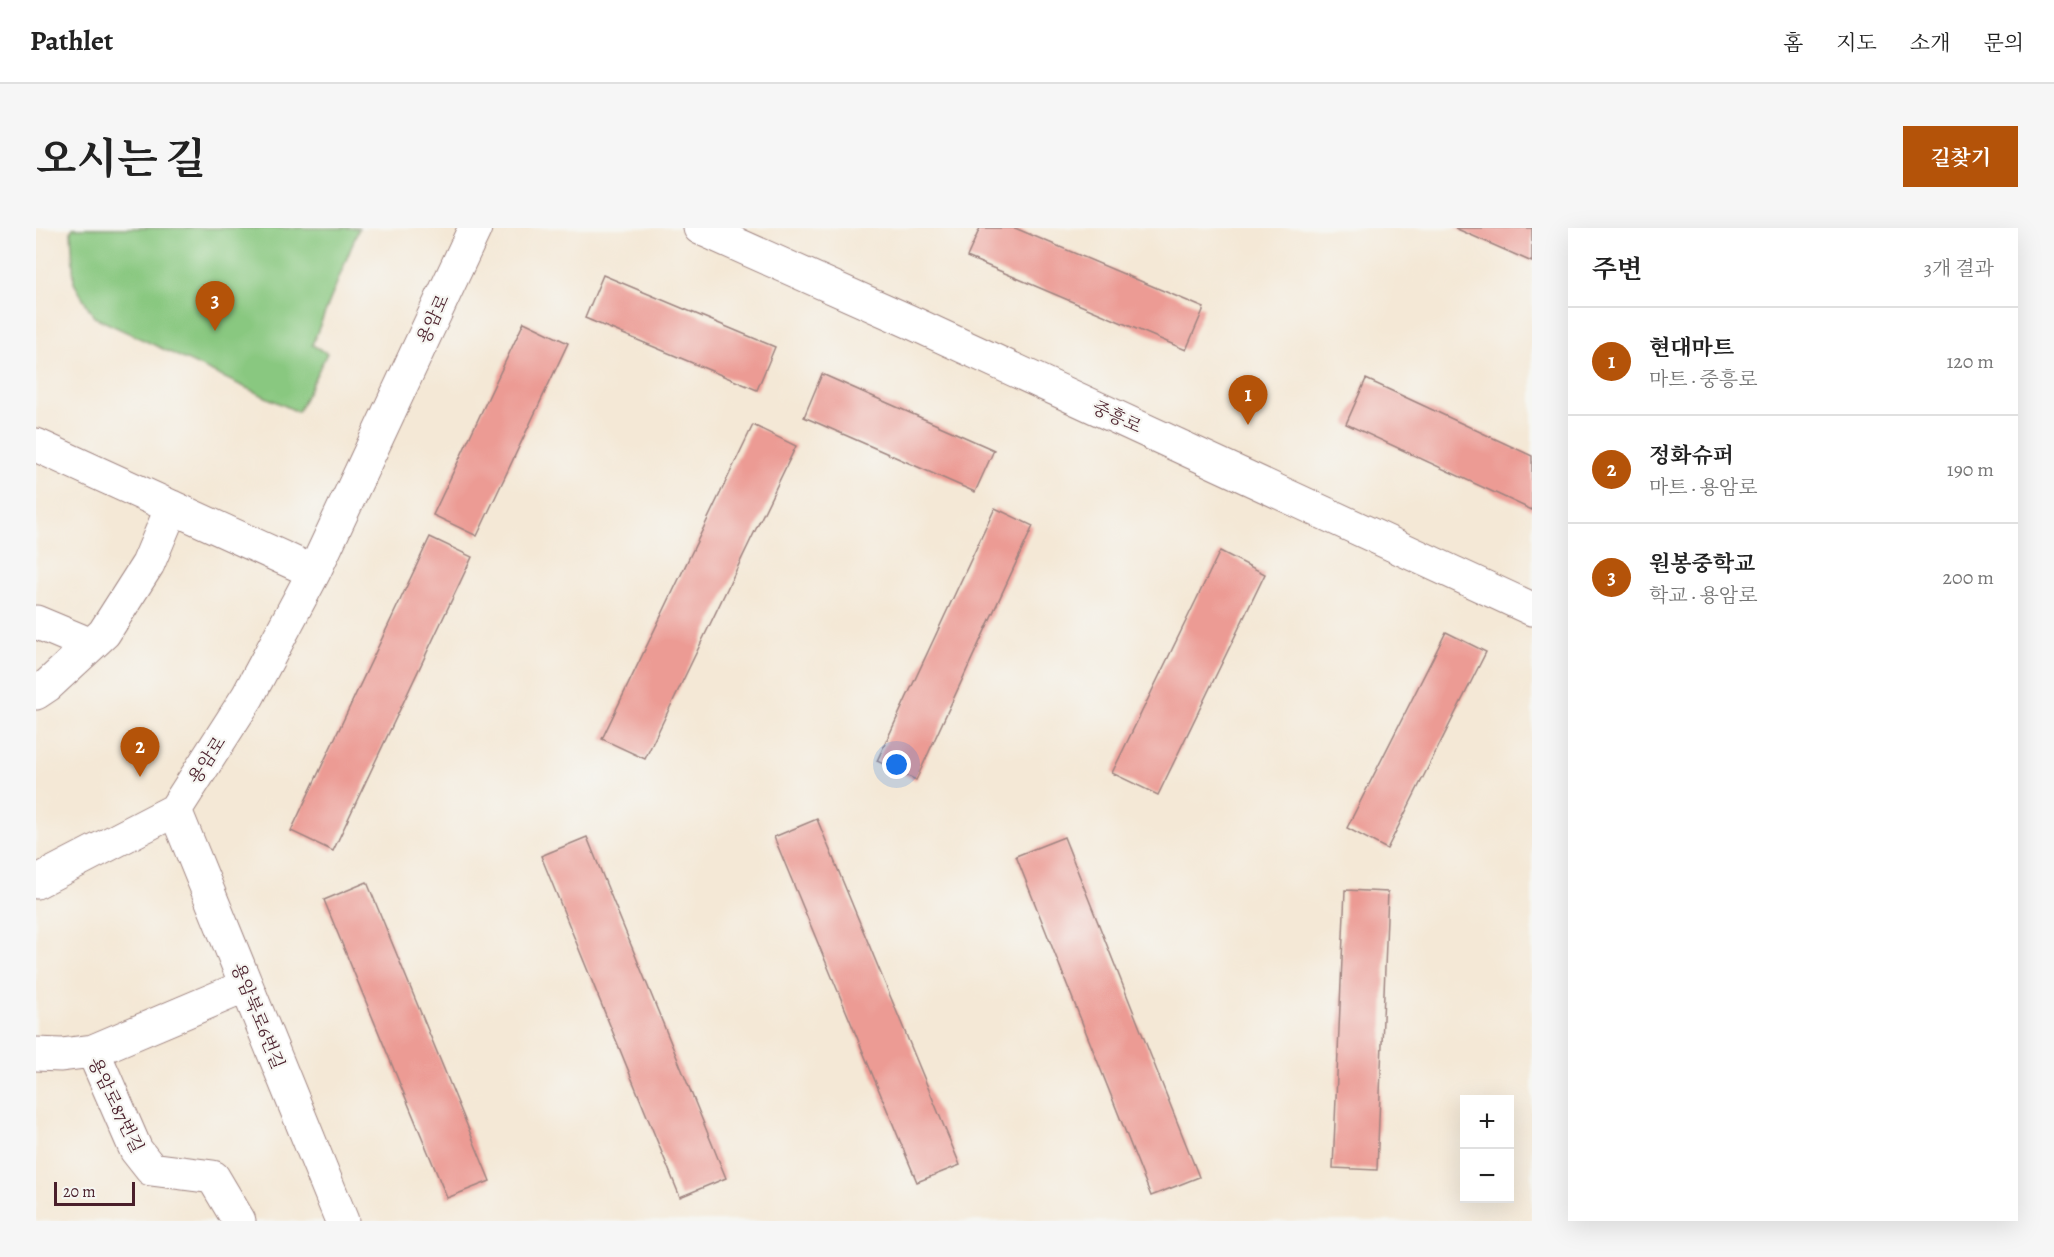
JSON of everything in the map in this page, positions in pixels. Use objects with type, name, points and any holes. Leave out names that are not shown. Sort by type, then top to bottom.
[{"type":"street","name":"용암로","points":[[36,882],[175,810],[248,696],[314,572],[475,228]]},
{"type":"street","name":"중흥로","points":[[700,228],[926,329],[1532,609]]},
{"type":"street","points":[[36,445],[314,572]]},
{"type":"street","points":[[36,693],[48,685],[104,633],[148,564],[172,507]]},
{"type":"street","points":[[36,622],[91,645]]},
{"type":"street","name":"용암북로6번길","points":[[175,810],[342,1221]]},
{"type":"street","points":[[93,1051],[246,986]]},
{"type":"street","name":"용암로87번길","points":[[36,1054],[61,1055],[93,1051],[136,1150],[151,1169],[213,1177],[239,1221]]},
{"type":"green space","points":[[73,228],[359,228],[312,345],[327,353],[298,412],[94,317],[74,283],[71,231]]},
{"type":"building","points":[[980,228],[1015,228],[1204,308],[1186,350],[967,257]]},
{"type":"building","points":[[1455,228],[1532,228],[1532,262]]},
{"type":"building","points":[[603,275],[775,347],[757,390],[585,318]]},
{"type":"building","points":[[524,322],[568,343],[477,536],[433,515]]},
{"type":"building","points":[[822,374],[994,450],[975,492],[804,417]]},
{"type":"building","points":[[1366,379],[1532,456],[1532,510],[1346,424]]},
{"type":"building","points":[[753,425],[796,446],[645,759],[602,739]]},
{"type":"building","points":[[995,508],[1033,526],[916,780],[877,761]]},
{"type":"building","points":[[430,537],[472,557],[333,851],[291,831]]},
{"type":"building","points":[[1220,551],[1265,574],[1158,795],[1112,773]]},
{"type":"building","points":[[1446,632],[1486,652],[1387,849],[1347,828]]},
{"type":"building","points":[[817,819],[960,1165],[917,1182],[774,837]]},
{"type":"building","points":[[587,837],[726,1178],[680,1197],[541,856]]},
{"type":"building","points":[[1064,837],[1199,1177],[1151,1196],[1016,856]]},
{"type":"building","points":[[367,882],[490,1181],[447,1198],[324,900]]},
{"type":"building","points":[[1345,890],[1388,892],[1377,1170],[1333,1168]]},
{"type":"place","name":"원봉중학교","points":[[215,331]]},
{"type":"place","name":"현대마트","points":[[1248,425]]},
{"type":"place","name":"정화슈퍼","points":[[140,777]]}]
